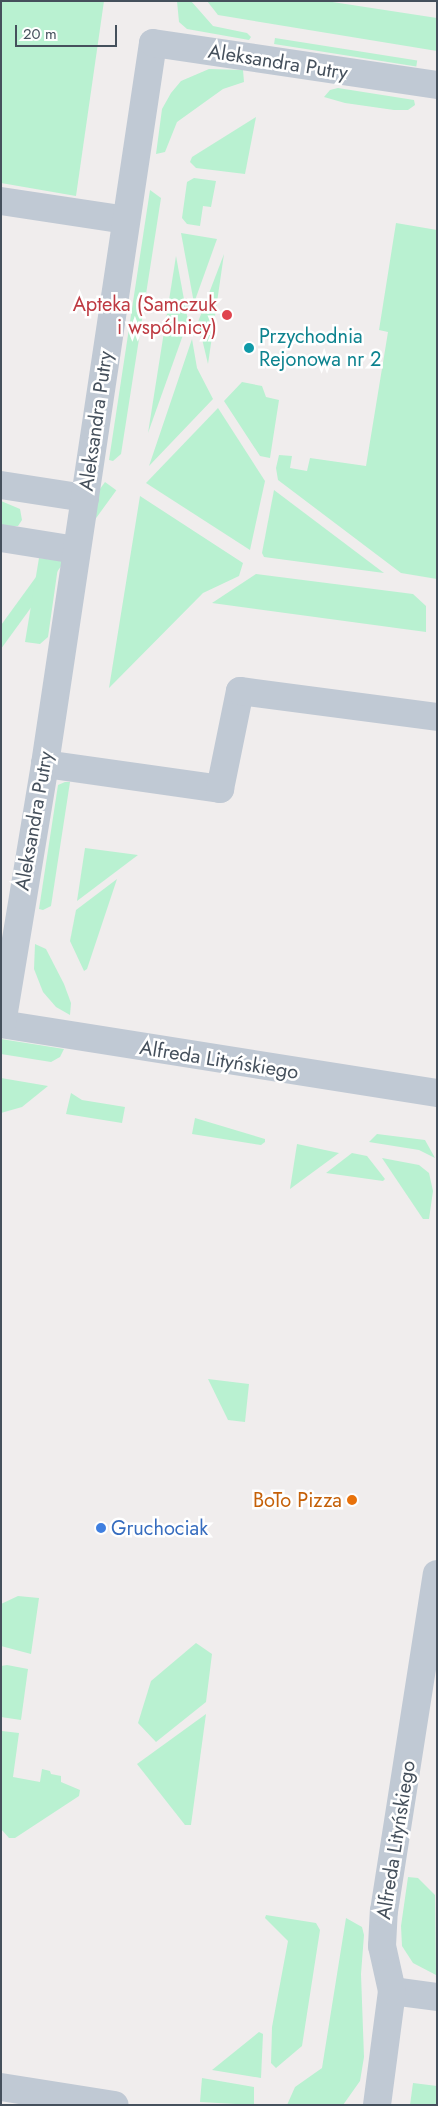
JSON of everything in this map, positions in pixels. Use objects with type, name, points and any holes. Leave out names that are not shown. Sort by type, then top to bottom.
[{"type":"street","name":"Aleksandra Putry","points":[[2,1024],[45,764],[153,42],[437,85]]},
{"type":"street","points":[[1,201],[126,220]]},
{"type":"street","points":[[1,484],[84,498]]},
{"type":"street","points":[[1,538],[76,550]]},
{"type":"street","points":[[45,764],[220,789],[240,691],[437,717]]},
{"type":"street","name":"Alfreda Lityńskiego","points":[[2,1024],[437,1093]]},
{"type":"street","name":"Alfreda Lityńskiego","points":[[377,2105],[392,1991],[382,1946],[384,1911],[437,1574]]},
{"type":"street","points":[[392,1991],[437,1997]]},
{"type":"street","points":[[1,2087],[115,2105]]},
{"type":"green space","points":[[1,1],[104,1],[76,196],[1,183]]},
{"type":"green space","points":[[177,1],[191,1],[213,26],[247,33],[251,37],[249,40],[187,29],[179,22]]},
{"type":"green space","points":[[207,1],[326,1],[437,18],[437,51],[218,15]]},
{"type":"green space","points":[[275,38],[417,61],[416,66],[274,44]]},
{"type":"green space","points":[[209,69],[243,70],[244,82],[223,89],[177,122],[165,152],[156,154],[162,109],[171,93],[181,81]]},
{"type":"green space","points":[[338,88],[414,100],[415,105],[408,110],[394,110],[345,103],[324,97],[330,90]]},
{"type":"green space","points":[[256,117],[245,174],[196,168],[190,162],[192,157]]},
{"type":"green space","points":[[194,178],[216,181],[211,207],[203,206],[200,226],[187,224],[182,218],[187,182]]},
{"type":"green space","points":[[150,190],[161,198],[121,454],[113,461],[109,460]]},
{"type":"green space","points":[[396,223],[437,230],[437,579],[401,573],[278,480],[276,468],[279,455],[292,456],[290,468],[307,471],[310,458],[366,466],[388,332],[379,330]]},
{"type":"green space","points":[[181,233],[217,239],[194,303]]},
{"type":"green space","points":[[224,254],[208,364],[198,322]]},
{"type":"green space","points":[[176,256],[188,321],[148,433]]},
{"type":"green space","points":[[192,339],[197,368],[213,399],[149,466]]},
{"type":"green space","points":[[242,382],[262,386],[266,397],[279,400],[270,458],[260,456],[224,401]]},
{"type":"green space","points":[[218,408],[265,481],[250,550],[146,483]]},
{"type":"green space","points":[[105,482],[116,490],[1,649],[1,625]]},
{"type":"green space","points":[[274,490],[384,573],[264,557],[262,553]]},
{"type":"green space","points":[[140,496],[243,563],[239,576],[203,593],[109,688]]},
{"type":"green space","points":[[1,501],[20,509],[22,520],[18,526],[1,526]]},
{"type":"green space","points":[[39,558],[54,560],[58,567],[48,637],[40,644],[25,642]]},
{"type":"green space","points":[[256,574],[413,594],[426,606],[426,632],[212,603]]},
{"type":"green space","points":[[70,782],[51,906],[43,910],[39,909],[58,785]]},
{"type":"green space","points":[[85,848],[138,855],[77,901]]},
{"type":"green space","points":[[117,879],[87,969],[84,971],[70,941],[76,910]]},
{"type":"green space","points":[[35,944],[46,949],[64,984],[71,1003],[70,1015],[56,1007],[43,992],[34,969]]},
{"type":"green space","points":[[1,1039],[64,1049],[60,1057],[51,1062],[1,1054]]},
{"type":"green space","points":[[1,1078],[48,1086],[22,1107],[1,1113]]},
{"type":"green space","points":[[71,1093],[82,1100],[125,1107],[122,1123],[66,1114]]},
{"type":"green space","points":[[195,1118],[265,1139],[265,1142],[261,1145],[192,1134]]},
{"type":"green space","points":[[377,1134],[425,1140],[435,1158],[419,1150],[369,1142]]},
{"type":"green space","points":[[297,1144],[339,1153],[290,1189]]},
{"type":"green space","points":[[352,1153],[367,1156],[385,1179],[383,1181],[326,1173]]},
{"type":"green space","points":[[382,1158],[419,1165],[429,1173],[433,1191],[429,1219],[423,1219]]},
{"type":"green space","points":[[208,1379],[249,1384],[245,1422],[228,1420]]},
{"type":"green space","points":[[18,1596],[39,1598],[31,1654],[1,1646],[1,1604]]},
{"type":"green space","points":[[196,1643],[212,1654],[206,1702],[156,1742],[138,1723],[151,1681]]},
{"type":"green space","points":[[7,1665],[28,1669],[21,1720],[1,1717],[1,1666]]},
{"type":"green space","points":[[206,1714],[191,1825],[185,1825],[137,1764]]},
{"type":"green space","points":[[2,1731],[19,1733],[13,1777],[40,1782],[42,1769],[50,1771],[51,1774],[61,1776],[61,1782],[80,1790],[79,1796],[15,1838],[9,1838],[1,1829]]},
{"type":"green space","points":[[408,1877],[418,1878],[435,1895],[436,1975],[413,1963],[402,1946],[401,1926]]},
{"type":"green space","points":[[266,1915],[316,1923],[320,1930],[302,2046],[276,2068],[271,2063],[272,2027],[288,1941],[265,1918]]},
{"type":"green space","points":[[346,1918],[362,1927],[364,1935],[361,1974],[364,2057],[360,2081],[343,2105],[287,2105],[295,2087],[322,2068]]},
{"type":"green space","points":[[259,2032],[263,2034],[261,2078],[212,2070]]},
{"type":"green space","points":[[202,2078],[254,2087],[254,2105],[200,2102]]},
{"type":"green space","points":[[413,2083],[437,2086],[437,2105],[410,2105]]},
{"type":"place","name":"Apteka (Samczuk i wspólnicy)","points":[[227,315]]},
{"type":"place","name":"Przychodnia Rejonowa nr 2","points":[[249,348]]},
{"type":"place","name":"BoTo Pizza","points":[[352,1500]]},
{"type":"place","name":"Gruchociak","points":[[101,1528]]}]
